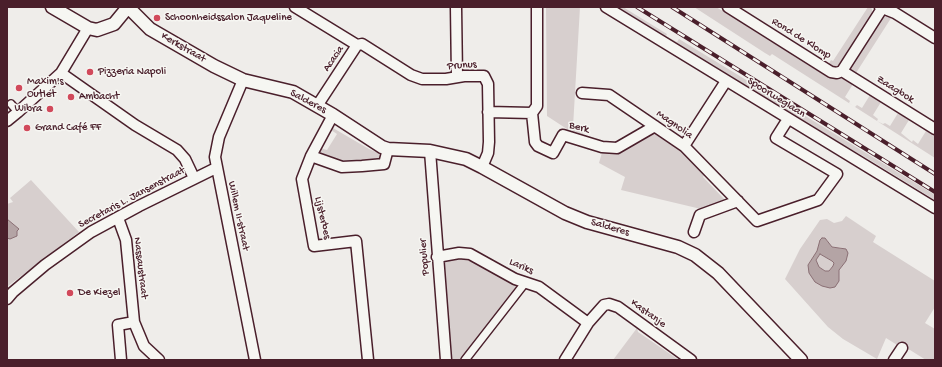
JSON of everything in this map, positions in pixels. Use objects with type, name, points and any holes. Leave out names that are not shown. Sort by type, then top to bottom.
[{"type":"street","points":[[52,7],[88,28],[97,30],[114,24],[128,7]]},
{"type":"street","name":"Kerkstraat","points":[[128,7],[150,29],[214,66],[243,80]]},
{"type":"street","name":"Acacia","points":[[294,7],[357,45],[317,106]]},
{"type":"street","points":[[456,7],[457,77]]},
{"type":"street","name":"Berk","points":[[536,7],[537,106],[532,113],[535,142],[538,146],[553,153],[563,135],[602,147],[617,148],[655,126]]},
{"type":"street","name":"Spoorweglaan","points":[[606,7],[935,208]]},
{"type":"street","name":"Rond de Klomp","points":[[728,7],[831,72],[837,73],[842,71]]},
{"type":"street","points":[[842,71],[882,7],[895,13],[935,38]]},
{"type":"street","points":[[7,121],[60,73],[88,28]]},
{"type":"street","name":"Prunus","points":[[357,45],[362,44],[411,75],[422,80],[484,76],[488,84],[488,153],[482,167]]},
{"type":"street","name":"Zaagbok","points":[[842,71],[935,130]]},
{"type":"street","points":[[60,73],[134,125],[177,150],[185,159],[194,178]]},
{"type":"street","name":"Salderes","points":[[243,80],[293,92],[333,115],[382,147],[430,151],[466,159],[565,213],[587,222],[678,247],[695,255],[718,273],[801,360]]},
{"type":"street","name":"Willem II-straat","points":[[243,80],[219,137],[215,158],[255,360]]},
{"type":"street","points":[[684,146],[726,81]]},
{"type":"street","name":"Magnolia","points":[[582,93],[609,96],[684,146],[757,221],[818,200],[837,174],[776,138],[788,119]]},
{"type":"street","points":[[11,104],[18,112]]},
{"type":"street","points":[[488,112],[532,113]]},
{"type":"street","name":"Lijsterbes","points":[[333,115],[311,156],[302,179],[314,246],[356,241],[368,360]]},
{"type":"street","points":[[311,156],[342,167],[384,164],[388,148]]},
{"type":"street","name":"Populier","points":[[430,151],[446,360]]},
{"type":"street","name":"Secretaris L. Jansenstraat","points":[[7,300],[13,292],[45,265],[91,232],[216,168]]},
{"type":"street","points":[[694,232],[700,215],[738,201]]},
{"type":"street","name":"Nassaustraat","points":[[118,218],[126,240],[134,322],[144,346],[159,360]]},
{"type":"street","name":"Lariks","points":[[437,257],[459,253],[470,254],[515,279],[539,287],[588,323]]},
{"type":"street","points":[[465,360],[525,283]]},
{"type":"street","name":"Kastanje","points":[[564,360],[588,323],[604,305],[608,304],[618,307],[691,360]]},
{"type":"street","points":[[121,360],[118,325],[134,322]]},
{"type":"street","points":[[894,360],[902,348]]},
{"type":"shaded area","points":[[546,7],[580,7],[573,127],[584,129],[583,134],[570,131],[547,116]]},
{"type":"shaded area","points":[[618,7],[623,7],[667,34],[666,36],[677,42],[679,39],[935,195],[935,200],[865,157],[778,109],[662,37],[663,35]]},
{"type":"shaded area","points":[[694,7],[716,7],[731,16],[735,16],[747,23],[748,27],[773,43],[777,43],[791,51],[792,55],[816,70],[820,70],[838,79],[844,77],[860,86],[859,88],[853,84],[845,97],[850,101],[849,103],[772,54],[770,56]]},
{"type":"shaded area","points":[[868,7],[872,9],[872,16],[838,68],[828,65],[831,60],[833,61]]},
{"type":"shaded area","points":[[887,13],[893,15],[856,73],[850,69],[850,67],[884,14]]},
{"type":"shaded area","points":[[866,90],[888,103],[887,105],[881,102],[873,115],[878,119],[877,121],[855,107],[857,105],[862,108],[870,95],[865,92]]},
{"type":"shaded area","points":[[894,107],[916,121],[915,123],[909,120],[901,133],[912,142],[913,140],[918,144],[926,131],[921,127],[923,125],[935,133],[935,158],[877,121],[890,126],[898,113],[893,109]]},
{"type":"shaded area","points":[[333,128],[369,149],[383,155],[381,160],[341,163],[317,155],[320,148],[327,150],[337,134],[331,130]]},
{"type":"shaded area","points":[[657,131],[683,146],[706,172],[703,177],[725,200],[730,197],[731,199],[703,212],[701,209],[621,190],[625,177],[599,163],[603,149],[625,147]]},
{"type":"shaded area","points":[[31,180],[79,232],[8,286],[7,204],[13,202],[10,198]]},
{"type":"shaded area","points":[[846,216],[876,236],[873,242],[935,281],[935,307],[925,323],[935,329],[935,360],[926,360],[886,338],[877,359],[843,339],[828,327],[785,279],[800,249],[820,220],[827,219],[834,223],[842,221]],"holes":[[[827,240],[832,247],[842,248],[839,281],[808,265],[817,251]]]},
{"type":"shaded area","points":[[7,219],[19,229],[17,231],[17,236],[10,239],[7,238]]},
{"type":"shaded area","points":[[825,238],[832,247],[846,249],[848,253],[846,261],[839,270],[839,281],[835,287],[830,288],[822,286],[815,282],[809,273],[808,265],[817,251],[820,240]],"holes":[[[820,254],[834,263],[833,266],[829,271],[825,271],[819,267],[816,260]]]},
{"type":"shaded area","points":[[820,254],[834,263],[829,271],[825,271],[819,267],[816,260]]},
{"type":"shaded area","points":[[446,257],[470,259],[521,286],[464,360],[451,360],[442,271]]},
{"type":"shaded area","points":[[637,328],[638,332],[679,360],[613,360]]},
{"type":"railway","points":[[637,7],[935,192]]},
{"type":"railway","points":[[672,7],[935,174]]},
{"type":"place","name":"Schoonheidssalon Jaqueline","points":[[157,18]]},
{"type":"place","name":"Pizzeria Napoli","points":[[90,72]]},
{"type":"place","name":"Maxim's Outlet","points":[[19,88]]},
{"type":"place","name":"Ambacht","points":[[71,97]]},
{"type":"place","name":"Wibra","points":[[50,109]]},
{"type":"place","name":"Grand Café FF","points":[[27,128]]},
{"type":"place","name":"De Kiezel","points":[[70,293]]}]
